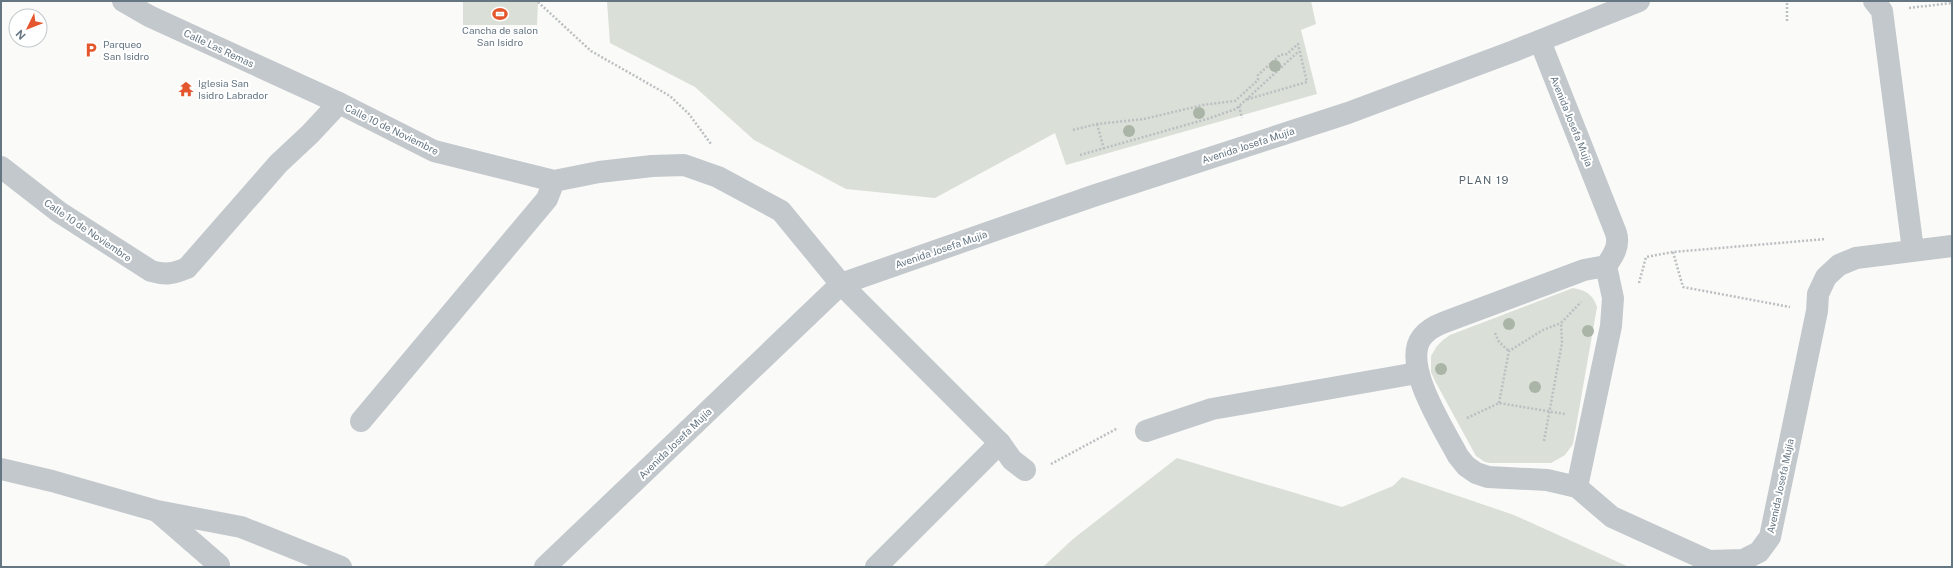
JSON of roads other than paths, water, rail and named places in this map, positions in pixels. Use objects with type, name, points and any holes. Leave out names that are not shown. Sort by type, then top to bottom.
[{"type":"street","name":"Calle Las Remas","points":[[123,1],[149,16],[339,104]]},
{"type":"street","points":[[1540,41],[1639,1]]},
{"type":"street","points":[[1874,1],[1882,11],[1912,250]]},
{"type":"street","name":"Avenida Josefa Mujía","points":[[545,567],[841,284],[1093,196],[1348,113],[1540,41],[1617,236],[1617,245],[1615,253],[1606,266],[1584,270],[1434,327],[1422,336],[1417,348],[1417,373],[1458,456],[1466,466],[1476,473],[1488,477],[1547,480],[1577,487],[1612,517],[1709,561],[1743,560],[1759,552],[1770,537],[1817,311],[1818,294],[1826,277],[1839,265],[1856,258],[1952,246]]},
{"type":"street","name":"Calle 10 de Noviembre","points":[[1,167],[59,212],[139,264],[151,271],[164,275],[176,273],[187,268],[278,164],[339,104],[434,151],[554,181],[599,172],[652,166],[684,165],[718,176],[781,210],[841,284],[1000,443],[1012,460],[1025,470]]},
{"type":"street","points":[[361,421],[547,199],[554,181]]},
{"type":"street","points":[[1577,487],[1611,326],[1613,298],[1606,266]]},
{"type":"street","points":[[1146,431],[1212,409],[1417,373]]},
{"type":"street","points":[[876,567],[1000,443]]},
{"type":"street","points":[[1,469],[52,481],[157,511],[241,526],[341,567]]},
{"type":"street","points":[[157,511],[219,565],[219,567]]},
{"type":"place","name":"Cancha de salon San Isidro","points":[[500,14]]},
{"type":"place","name":"Parqueo San Isidro","points":[[91,50]]},
{"type":"place","name":"Iglesia San Isidro Labrador","points":[[186,89]]},
{"type":"district","name":"PLAN 19","points":[[1484,180]]}]
